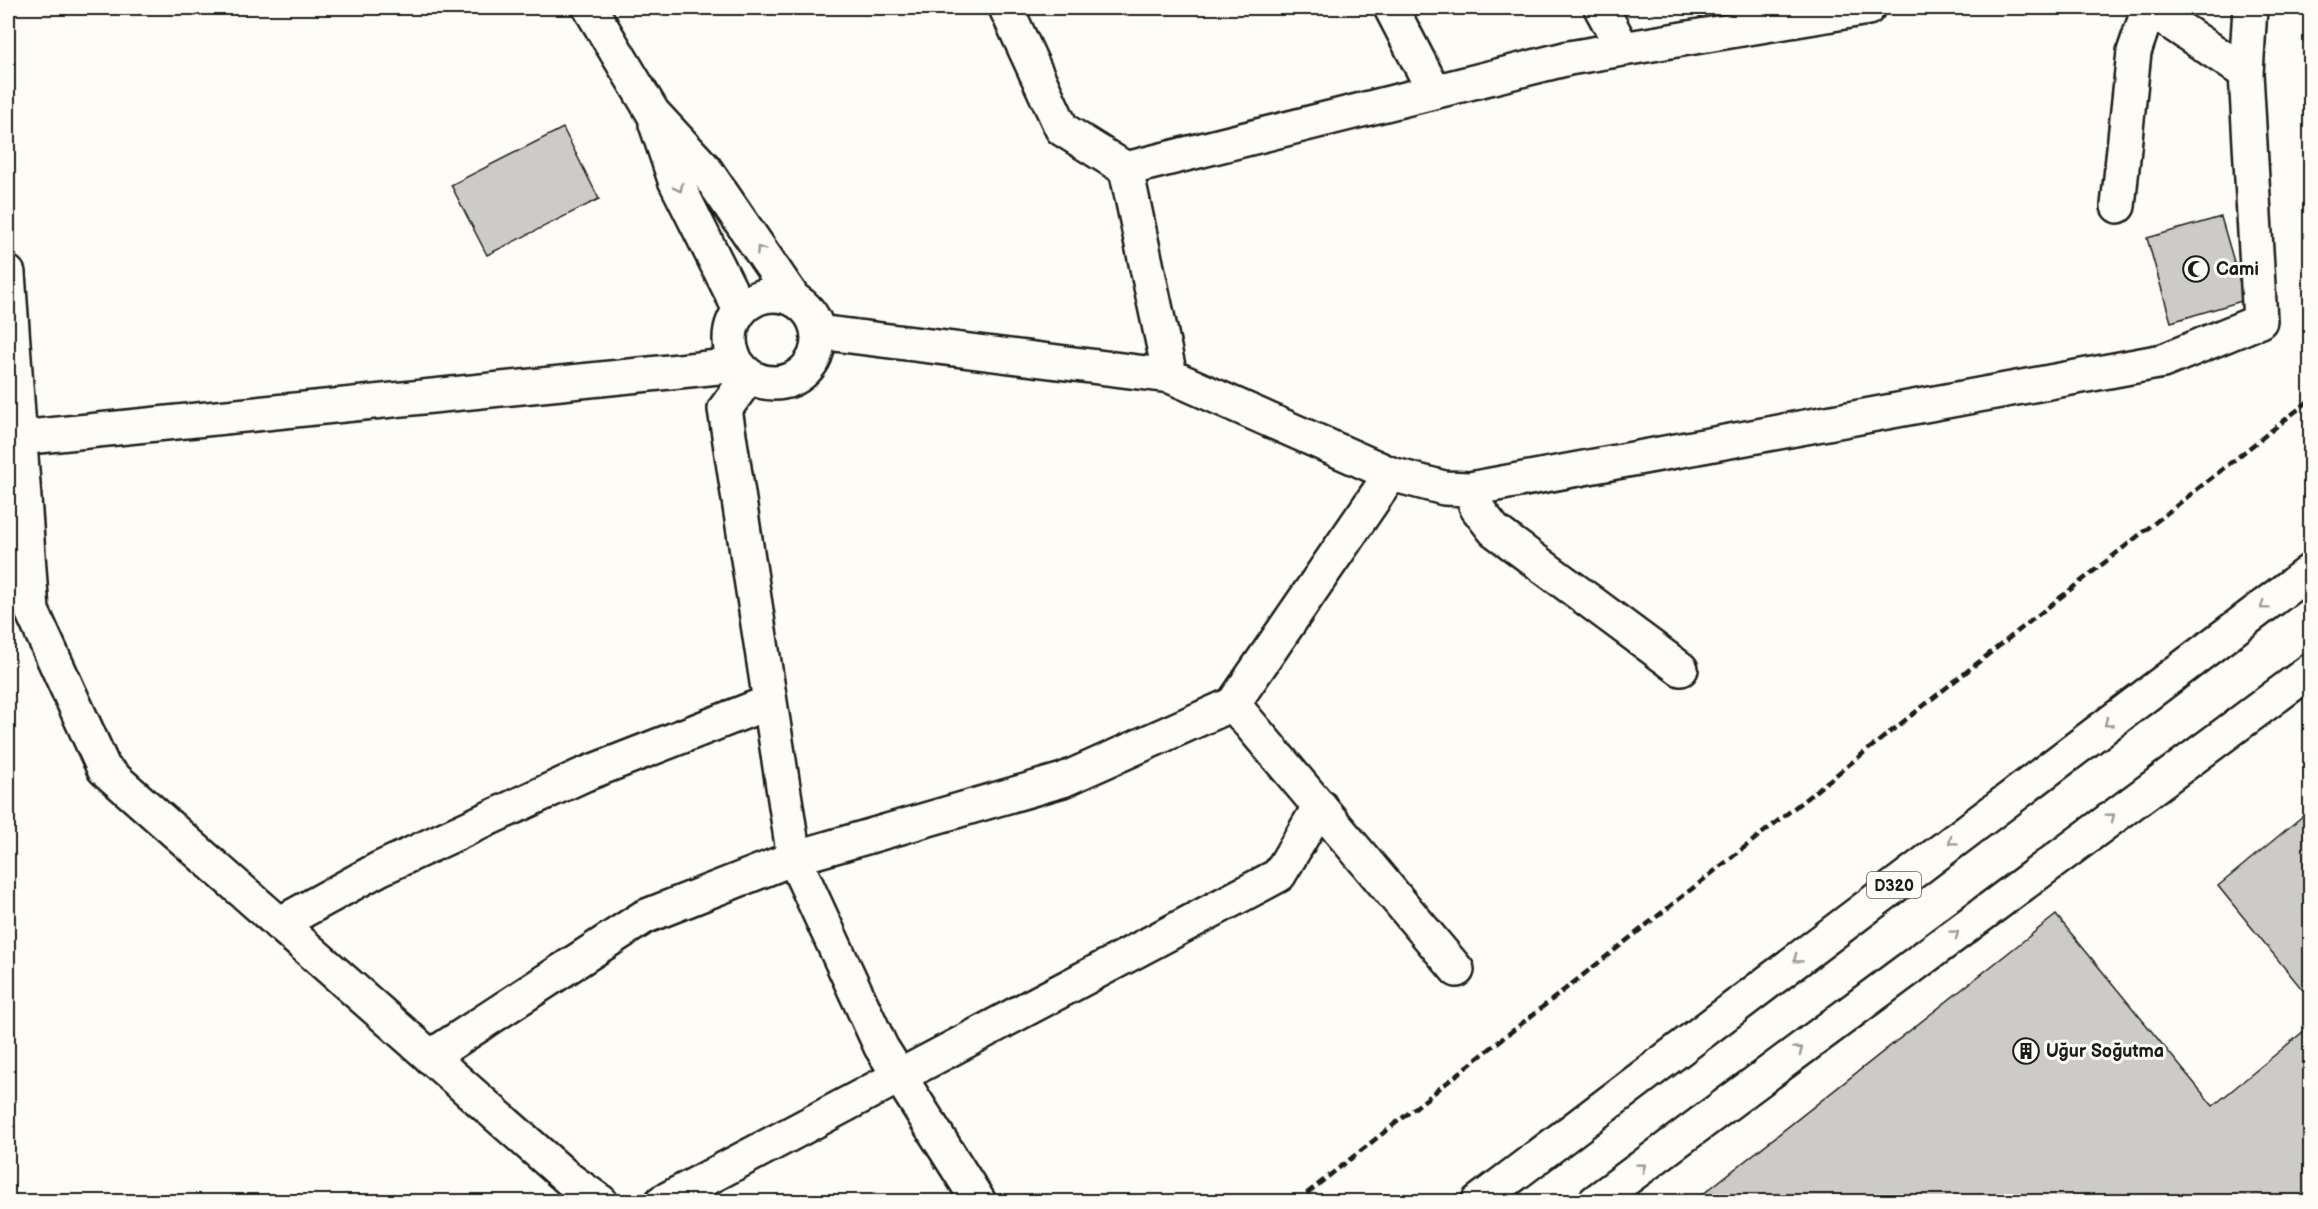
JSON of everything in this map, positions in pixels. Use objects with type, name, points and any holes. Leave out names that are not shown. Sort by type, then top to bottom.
[{"type":"main road","points":[[590,8],[653,113],[705,169],[793,298],[805,307],[813,318],[818,332],[818,347],[813,360],[804,372],[791,380],[777,384],[762,382],[743,370],[732,352],[729,338],[732,323],[740,310],[751,301],[764,296],[779,295],[793,298]]},
{"type":"main road","points":[[1006,8],[1062,129],[1126,170],[1170,376]]},
{"type":"main road","points":[[1391,8],[1434,92]]},
{"type":"main road","points":[[1601,8],[1623,49]]},
{"type":"main road","points":[[1126,170],[1569,58],[1868,8]]},
{"type":"main road","points":[[2118,207],[2134,52],[2149,8],[2246,73]]},
{"type":"main road","points":[[818,332],[1170,376],[1391,474],[1444,488],[1470,489],[2163,361],[2260,321],[2246,73],[2250,8]]},
{"type":"main road","points":[[653,113],[675,180],[740,310]]},
{"type":"main road","points":[[8,273],[32,611],[104,770],[570,1180],[601,1202]]},
{"type":"main road","points":[[19,438],[743,370]]},
{"type":"main road","points":[[743,370],[725,409],[794,858],[881,1047],[979,1202]]},
{"type":"main road","points":[[430,1057],[644,917],[794,858],[1063,780],[1233,704],[1391,474]]},
{"type":"main road","points":[[1470,489],[1478,508],[1494,530],[1681,669]]},
{"type":"main road","name":"D320","points":[[1478,1202],[2310,571]]},
{"type":"main road","points":[[1595,1202],[2310,671]]},
{"type":"main road","points":[[279,924],[379,869],[583,775],[770,702]]},
{"type":"main road","points":[[1233,704],[1457,970]]},
{"type":"main road","points":[[662,1202],[1279,874],[1320,806]]},
{"type":"building","points":[[563,128],[599,199],[487,255],[451,185]]},
{"type":"building","name":"Cami","points":[[2221,217],[2245,300],[2171,322],[2147,238]]},
{"type":"building","points":[[2310,810],[2310,999],[2218,886]]},
{"type":"building","name":"Uğur Soğutma","points":[[2056,915],[2213,1106],[2310,1026],[2310,1202],[1693,1202]]},
{"type":"railway","points":[[1296,1202],[2310,400]]},
{"type":"place","name":"Cami","points":[[2196,269]]},
{"type":"place","name":"Uğur Soğutma","points":[[2026,1051]]}]
